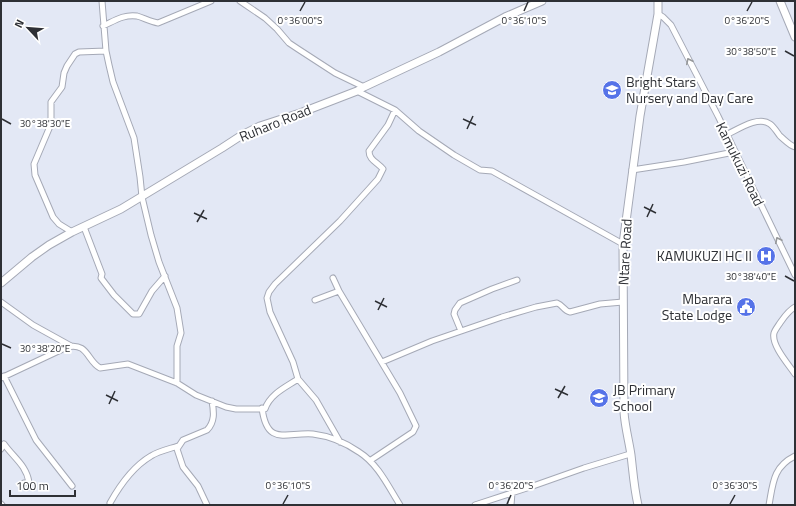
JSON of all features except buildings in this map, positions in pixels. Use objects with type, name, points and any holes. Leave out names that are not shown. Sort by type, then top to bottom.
[{"type":"street","points":[[102,1],[106,51],[113,82],[134,138],[142,197],[151,235],[159,262],[177,308],[181,334],[177,346],[178,383]]},
{"type":"street","points":[[103,26],[121,17],[128,16],[137,16],[158,24],[211,1]]},
{"type":"street","points":[[240,1],[265,18],[294,46],[335,72],[364,87]]},
{"type":"street","name":"Ruharo Road","points":[[1,283],[37,253],[72,232],[121,209],[142,197],[251,130],[357,91],[439,52],[506,17],[542,1]]},
{"type":"street","name":"Ntare Road","points":[[638,505],[633,482],[624,412],[623,244],[640,116],[658,14],[658,1]]},
{"type":"street","points":[[780,1],[795,37]]},
{"type":"street","name":"Kamukuzi Road","points":[[658,14],[671,25],[795,275]]},
{"type":"street","points":[[72,232],[59,224],[53,217],[35,175],[34,164],[51,124],[51,102],[62,87],[64,73],[67,66],[75,54],[79,52],[106,51]]},
{"type":"street","points":[[357,91],[395,110],[419,131],[454,155],[480,170],[492,171],[623,244]]},
{"type":"street","points":[[340,442],[316,400],[298,379],[293,362],[270,312],[267,298],[269,292],[340,221],[378,179],[382,169],[372,160],[368,151],[388,124],[395,110]]},
{"type":"street","points":[[726,136],[760,121],[769,124],[788,144],[795,147]]},
{"type":"street","points":[[632,170],[734,152]]},
{"type":"street","points":[[84,227],[102,274],[101,278],[114,295],[133,314],[139,314],[152,291],[165,276]]},
{"type":"street","points":[[333,278],[339,291],[400,393],[416,426],[413,432],[371,460]]},
{"type":"street","points":[[461,331],[454,314],[460,303],[517,280]]},
{"type":"street","points":[[315,300],[339,291]]},
{"type":"street","points":[[1,302],[33,325],[71,346],[81,348],[88,354],[97,367],[100,368],[128,364],[178,383],[196,395],[232,409],[265,409],[270,400],[278,391],[298,379]]},
{"type":"street","points":[[382,362],[432,341],[525,310],[548,304],[560,304],[567,312],[570,312],[600,304],[623,302]]},
{"type":"street","points":[[795,307],[787,313],[776,329],[774,340],[776,346],[795,374]]},
{"type":"street","points":[[71,346],[3,377],[36,440],[72,486]]},
{"type":"street","points":[[207,505],[198,486],[183,466],[177,453],[178,446],[183,440],[207,430],[210,427],[213,417],[212,401]]},
{"type":"street","points":[[262,408],[265,424],[272,432],[283,436],[311,434],[321,435],[340,442],[358,451],[371,460],[400,505]]},
{"type":"street","points":[[1,449],[4,444],[10,453],[25,468],[29,482],[24,483]]},
{"type":"street","points":[[110,503],[121,485],[144,461],[157,453],[178,446]]},
{"type":"street","points":[[475,505],[630,454]]},
{"type":"street","points":[[769,505],[777,473],[786,461],[795,456]]},
{"type":"street","points":[[511,505],[512,493]]},
{"type":"place","name":"Bright Stars Nursery and Day Care","points":[[612,90]]},
{"type":"place","name":"KAMUKUZI HC II","points":[[766,256]]},
{"type":"place","name":"Mbarara State Lodge","points":[[746,307]]},
{"type":"place","name":"JB Primary School","points":[[599,398]]}]
